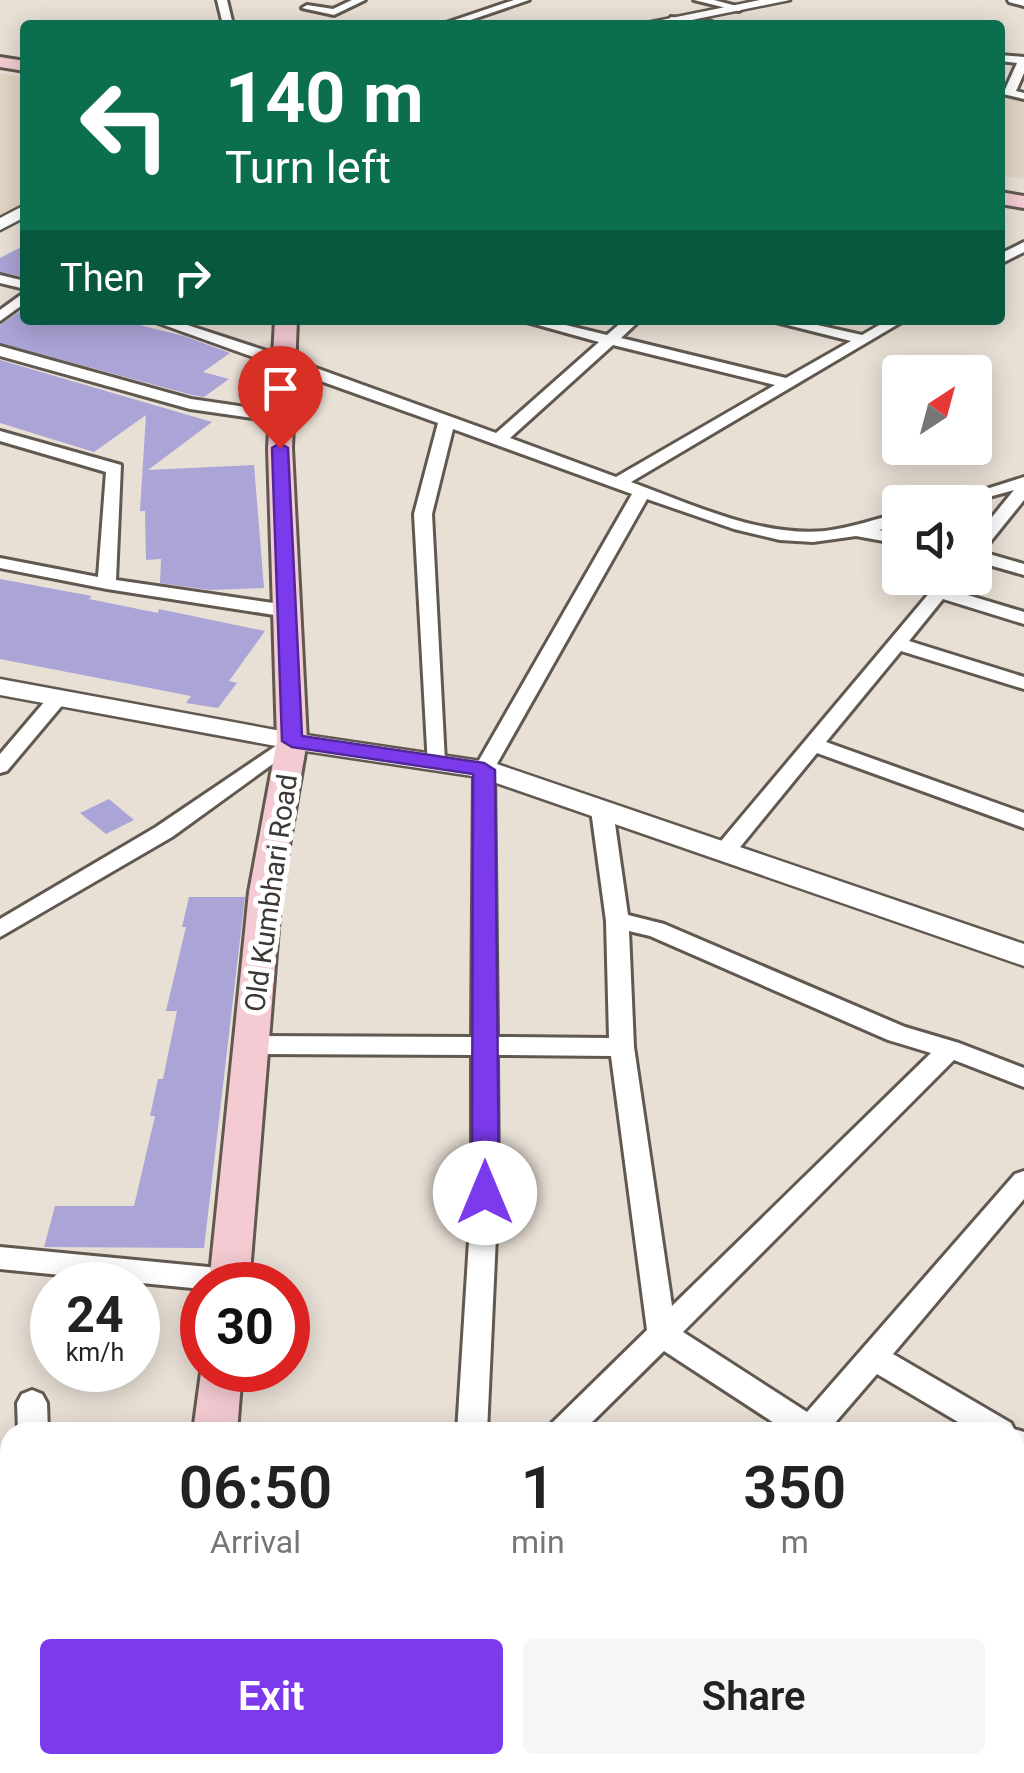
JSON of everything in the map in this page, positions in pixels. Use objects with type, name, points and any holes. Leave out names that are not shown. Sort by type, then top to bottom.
[{"type":"main road","name":"Old Kumbhari Road","points":[[231,1262],[265,892],[292,741],[280,417],[286,325]]},
{"type":"main road","points":[[216,1422],[219,1392]]},
{"type":"street","points":[[307,8],[334,12],[356,0]]},
{"type":"street","points":[[461,20],[524,0]]},
{"type":"street","points":[[699,0],[739,8]]},
{"type":"street","points":[[671,20],[784,0]]},
{"type":"street","points":[[1012,0],[1024,2]]},
{"type":"street","points":[[1005,58],[1024,60],[1009,94],[1024,96]]},
{"type":"street","points":[[0,317],[20,300]]},
{"type":"street","points":[[171,325],[286,362],[642,492],[774,534],[803,537],[858,531],[882,524]]},
{"type":"street","points":[[552,325],[786,383]]},
{"type":"street","points":[[498,440],[627,325]]},
{"type":"street","points":[[797,325],[864,340]]},
{"type":"street","points":[[619,482],[890,325]]},
{"type":"street","points":[[0,351],[190,404],[280,417]]},
{"type":"street","points":[[435,762],[424,514],[448,421]]},
{"type":"street","points":[[0,436],[116,469],[107,584]]},
{"type":"street","points":[[992,493],[1024,486]]},
{"type":"street","points":[[992,529],[1024,486]]},
{"type":"street","points":[[473,1422],[485,1193],[484,770],[642,492]]},
{"type":"street","points":[[858,531],[882,536]]},
{"type":"street","points":[[992,558],[1024,570]]},
{"type":"street","points":[[0,563],[107,584],[287,611]]},
{"type":"street","points":[[724,852],[937,595]]},
{"type":"street","points":[[969,595],[1024,618]]},
{"type":"street","points":[[896,643],[1024,682]]},
{"type":"street","points":[[0,687],[292,741],[484,770],[1024,955]]},
{"type":"street","points":[[0,767],[58,698]]},
{"type":"street","points":[[0,929],[164,832],[292,741]]},
{"type":"street","points":[[814,744],[1024,821]]},
{"type":"street","points":[[602,810],[617,921],[622,1046],[662,1334],[795,1422]]},
{"type":"street","points":[[617,921],[656,929],[897,1034],[950,1049],[1024,1078]]},
{"type":"street","points":[[252,1044],[622,1046]]},
{"type":"street","points":[[573,1422],[950,1049]]},
{"type":"street","points":[[819,1422],[1024,1180]]},
{"type":"street","points":[[0,1258],[180,1277]]},
{"type":"street","points":[[874,1357],[983,1422]]},
{"type":"shaded area","points":[[0,73],[20,77],[20,213],[0,225]]},
{"type":"shaded area","points":[[1005,95],[1024,97],[1024,179],[1005,176]]},
{"type":"building","points":[[20,248],[20,276],[0,272],[0,258]]},
{"type":"building","points":[[20,311],[20,325],[139,325],[230,353],[203,372],[229,379],[204,397],[192,395],[0,343],[0,325]]},
{"type":"building","points":[[0,360],[212,422],[148,470],[254,465],[264,588],[210,590],[160,583],[161,559],[146,560],[145,511],[140,511],[146,415],[94,452],[0,423]]},
{"type":"building","points":[[0,579],[265,631],[229,681],[237,683],[218,708],[186,703],[191,696],[0,659]]},
{"type":"building","points":[[109,799],[134,820],[106,834],[80,813]]},
{"type":"building","points":[[189,897],[245,897],[204,1248],[44,1247],[55,1206],[134,1206],[155,1116],[150,1116],[158,1079],[163,1079],[177,1011],[166,1011]]},
{"type":"route","points":[[280,448],[292,741],[484,770],[485,1193]]}]
